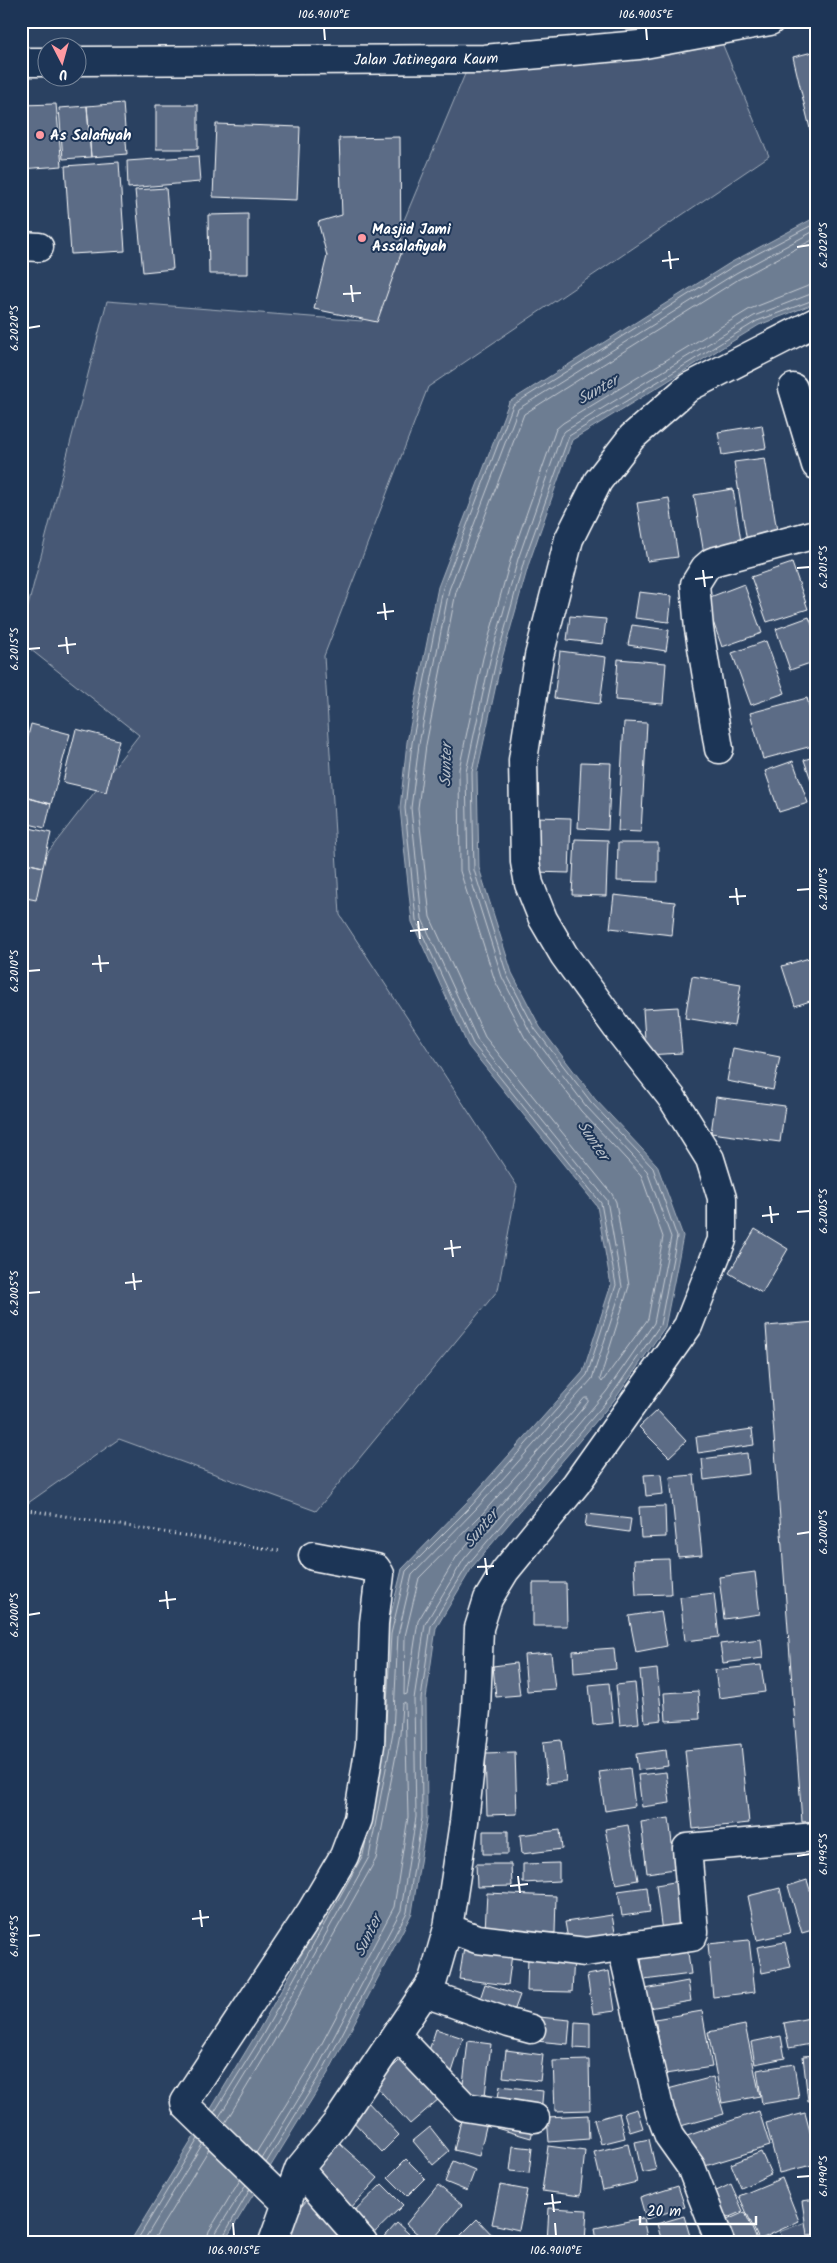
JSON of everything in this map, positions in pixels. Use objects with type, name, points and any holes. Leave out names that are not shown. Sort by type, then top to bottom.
[{"type":"street","name":"Jalan Jatinegara Kaum","points":[[88,61],[484,59],[639,45],[770,21]]},
{"type":"street","points":[[21,62],[38,62]]},
{"type":"street","points":[[274,2242],[279,2197],[336,2124],[433,1980],[448,1928],[464,1822],[476,1710],[479,1628],[488,1599],[505,1571],[576,1484],[688,1326],[722,1240],[722,1198],[710,1159],[672,1098],[620,1032],[564,955],[543,919],[529,884],[525,862],[523,760],[539,656],[569,539],[598,481],[632,436],[689,387],[816,322]]},
{"type":"street","points":[[793,388],[816,466]]},
{"type":"street","points":[[719,749],[699,629],[696,584],[705,568],[712,562],[816,534]]},
{"type":"street","points":[[279,2197],[186,2106],[185,2102],[312,1910],[344,1856],[358,1819],[370,1745],[374,1623],[380,1574],[376,1568],[313,1556]]},
{"type":"street","points":[[448,1928],[477,1939],[586,1952],[692,1937],[694,1935],[692,1887],[687,1848],[816,1837]]},
{"type":"street","points":[[622,1947],[660,2112],[668,2136],[691,2167],[720,2242]]},
{"type":"street","points":[[425,1992],[509,2023],[531,2029]]},
{"type":"street","points":[[396,2035],[465,2107],[535,2118]]},
{"type":"street","points":[[299,2169],[364,2242]]},
{"type":"path","points":[[21,1509],[313,1556]]},
{"type":"shaded area","points":[[722,43],[769,156],[428,387],[324,656],[340,915],[517,1186],[498,1290],[316,1511],[119,1439],[21,1508],[21,887],[139,735],[21,642],[21,633],[107,301],[362,321],[470,62]]},
{"type":"shaded area","points":[[816,2218],[816,2242],[788,2242],[779,2232]]},
{"type":"water","name":"Sunter","points":[[816,217],[816,303],[759,325],[572,440],[529,563],[501,662],[477,773],[479,868],[512,973],[540,1027],[595,1099],[657,1165],[683,1236],[665,1327],[615,1399],[473,1566],[436,1628],[426,1699],[427,1818],[412,1913],[328,2073],[224,2242],[130,2242],[257,2033],[359,1853],[386,1634],[402,1569],[468,1501],[583,1372],[611,1285],[597,1206],[468,1046],[412,922],[400,808],[407,742],[438,587],[509,402],[730,263]]},
{"type":"building","points":[[816,51],[816,154],[793,57]]},
{"type":"building","points":[[123,103],[127,154],[91,157],[87,106]]},
{"type":"building","name":"As Salafiyah","points":[[56,104],[62,166],[21,169],[21,105]]},
{"type":"building","points":[[156,105],[198,105],[198,149],[156,149]]},
{"type":"building","points":[[87,106],[91,157],[63,159],[59,108]]},
{"type":"building","points":[[216,124],[300,127],[297,200],[213,197]]},
{"type":"building","name":"Masjid Jami Assalafiyah","points":[[400,137],[401,254],[377,322],[314,309],[327,256],[318,222],[342,215],[339,138]]},
{"type":"building","points":[[198,156],[200,182],[128,188],[127,161]]},
{"type":"building","points":[[119,162],[125,251],[71,254],[65,166]]},
{"type":"building","points":[[166,188],[173,269],[143,272],[135,190]]},
{"type":"building","points":[[248,214],[248,274],[209,274],[208,215]]},
{"type":"building","points":[[762,425],[766,448],[722,455],[718,432]]},
{"type":"building","points":[[765,458],[778,537],[747,542],[734,462]]},
{"type":"building","points":[[733,489],[742,548],[704,554],[694,495]]},
{"type":"building","points":[[669,498],[678,557],[647,561],[637,503]]},
{"type":"building","points":[[792,563],[808,609],[767,622],[751,577]]},
{"type":"building","points":[[744,584],[762,633],[722,647],[705,599]]},
{"type":"building","points":[[639,592],[672,596],[669,622],[635,618]]},
{"type":"building","points":[[570,616],[606,619],[603,644],[567,640]]},
{"type":"building","points":[[809,617],[816,635],[816,661],[790,670],[776,629]]},
{"type":"building","points":[[632,625],[669,630],[666,651],[628,645]]},
{"type":"building","points":[[766,641],[785,693],[751,705],[732,653]]},
{"type":"building","points":[[560,651],[606,657],[600,704],[554,698]]},
{"type":"building","points":[[618,659],[666,663],[663,704],[615,700]]},
{"type":"building","points":[[807,698],[816,731],[816,745],[763,759],[750,713]]},
{"type":"building","points":[[624,722],[647,723],[641,832],[618,831]]},
{"type":"building","points":[[31,724],[70,734],[51,804],[21,796],[21,764]]},
{"type":"building","points":[[21,726],[26,727],[21,748]]},
{"type":"building","points":[[76,729],[119,740],[106,792],[63,782]]},
{"type":"building","points":[[816,756],[816,794],[804,760]]},
{"type":"building","points":[[793,761],[808,803],[779,812],[765,771]]},
{"type":"building","points":[[581,762],[611,763],[608,830],[578,828]]},
{"type":"building","points":[[21,796],[51,804],[45,828],[21,822]]},
{"type":"building","points":[[536,817],[571,818],[569,873],[534,872]]},
{"type":"building","points":[[21,826],[51,833],[43,867],[21,862]]},
{"type":"building","points":[[575,839],[608,840],[606,896],[572,895]]},
{"type":"building","points":[[618,843],[658,843],[658,882],[617,881]]},
{"type":"building","points":[[21,862],[43,867],[36,900],[21,897]]},
{"type":"building","points":[[614,895],[675,902],[672,935],[610,928]]},
{"type":"building","points":[[816,956],[816,999],[795,1006],[782,966]]},
{"type":"building","points":[[692,976],[741,984],[734,1026],[685,1018]]},
{"type":"building","points":[[678,1007],[682,1053],[646,1055],[643,1009]]},
{"type":"building","points":[[733,1048],[780,1057],[773,1090],[727,1081]]},
{"type":"building","points":[[716,1097],[785,1106],[780,1142],[711,1133]]},
{"type":"building","points":[[755,1229],[788,1249],[762,1293],[729,1273]]},
{"type":"building","points":[[816,1322],[816,1821],[802,1822],[766,1326]]},
{"type":"building","points":[[657,1410],[686,1441],[669,1457],[639,1427]]},
{"type":"building","points":[[752,1429],[754,1445],[698,1453],[696,1437]]},
{"type":"building","points":[[747,1453],[749,1474],[704,1480],[702,1459]]},
{"type":"building","points":[[661,1474],[663,1494],[646,1496],[644,1475]]},
{"type":"building","points":[[694,1475],[702,1555],[678,1557],[670,1477]]},
{"type":"building","points":[[665,1506],[666,1537],[641,1538],[639,1507]]},
{"type":"building","points":[[587,1514],[631,1519],[629,1532],[585,1526]]},
{"type":"building","points":[[669,1559],[671,1594],[636,1595],[634,1560]]},
{"type":"building","points":[[755,1572],[760,1614],[724,1619],[719,1577]]},
{"type":"building","points":[[533,1583],[566,1583],[567,1626],[533,1626]]},
{"type":"building","points":[[714,1593],[719,1637],[685,1641],[680,1597]]},
{"type":"building","points":[[661,1611],[667,1646],[636,1652],[629,1616]]},
{"type":"building","points":[[761,1639],[763,1658],[723,1663],[720,1644]]},
{"type":"building","points":[[614,1648],[616,1669],[574,1673],[573,1651]]},
{"type":"building","points":[[551,1653],[555,1689],[527,1691],[524,1655]]},
{"type":"building","points":[[516,1663],[520,1695],[496,1697],[493,1666]]},
{"type":"building","points":[[761,1665],[765,1692],[719,1698],[715,1670]]},
{"type":"building","points":[[657,1669],[662,1720],[645,1722],[640,1671]]},
{"type":"building","points":[[609,1683],[613,1723],[593,1725],[589,1685]]},
{"type":"building","points":[[635,1683],[639,1723],[620,1725],[616,1685]]},
{"type":"building","points":[[698,1691],[700,1719],[666,1721],[664,1693]]},
{"type":"building","points":[[561,1740],[566,1781],[547,1783],[543,1742]]},
{"type":"building","points":[[741,1744],[749,1823],[693,1829],[685,1750]]},
{"type":"building","points":[[666,1750],[668,1766],[638,1770],[636,1754]]},
{"type":"building","points":[[515,1752],[517,1814],[487,1815],[485,1753]]},
{"type":"building","points":[[630,1768],[635,1806],[605,1811],[599,1772]]},
{"type":"building","points":[[666,1772],[670,1803],[642,1807],[638,1775]]},
{"type":"building","points":[[669,1818],[675,1869],[647,1873],[641,1822]]},
{"type":"building","points":[[628,1825],[638,1880],[616,1884],[605,1829]]},
{"type":"building","points":[[560,1830],[562,1849],[522,1854],[520,1835]]},
{"type":"building","points":[[483,1831],[508,1831],[508,1854],[483,1854]]},
{"type":"building","points":[[559,1863],[559,1881],[523,1883],[523,1864]]},
{"type":"building","points":[[476,1864],[511,1864],[512,1886],[477,1887]]},
{"type":"building","points":[[807,1880],[816,1909],[816,1929],[802,1933],[788,1886]]},
{"type":"building","points":[[680,1881],[685,1929],[662,1932],[656,1885]]},
{"type":"building","points":[[647,1887],[650,1912],[622,1916],[618,1891]]},
{"type":"building","points":[[780,1888],[790,1933],[757,1940],[748,1896]]},
{"type":"building","points":[[487,1893],[556,1896],[555,1933],[485,1930]]},
{"type":"building","points":[[612,1915],[616,1938],[569,1945],[565,1922]]},
{"type":"building","points":[[749,1940],[755,1992],[713,1997],[708,1944]]},
{"type":"building","points":[[785,1942],[791,1967],[762,1973],[757,1947]]},
{"type":"building","points":[[687,1946],[691,1974],[644,1980],[640,1952]]},
{"type":"building","points":[[464,1948],[512,1954],[508,1985],[459,1979]]},
{"type":"building","points":[[528,1955],[574,1957],[572,1992],[527,1991]]},
{"type":"building","points":[[609,1971],[615,2011],[593,2014],[587,1975]]},
{"type":"building","points":[[688,1981],[691,2001],[649,2008],[645,1989]]},
{"type":"building","points":[[485,1984],[520,1995],[513,2014],[479,2002]]},
{"type":"building","points":[[702,2011],[712,2067],[665,2074],[655,2019]]},
{"type":"building","points":[[539,2017],[570,2020],[568,2044],[536,2041]]},
{"type":"building","points":[[815,2017],[816,2043],[789,2048],[784,2023]]},
{"type":"building","points":[[575,2022],[590,2023],[590,2049],[574,2048]]},
{"type":"building","points":[[745,2025],[760,2096],[722,2103],[708,2032]]},
{"type":"building","points":[[436,2029],[463,2038],[452,2072],[425,2063]]},
{"type":"building","points":[[781,2036],[785,2058],[755,2064],[751,2042]]},
{"type":"building","points":[[468,2041],[491,2044],[484,2104],[461,2101]]},
{"type":"building","points":[[506,2050],[543,2055],[540,2081],[503,2077]]},
{"type":"building","points":[[410,2051],[447,2092],[410,2124],[374,2084]]},
{"type":"building","points":[[816,2055],[816,2100],[808,2101],[803,2056]]},
{"type":"building","points":[[589,2060],[590,2110],[555,2111],[553,2061]]},
{"type":"building","points":[[794,2064],[799,2098],[762,2104],[757,2070]]},
{"type":"building","points":[[713,2077],[724,2114],[677,2127],[668,2089]]},
{"type":"building","points":[[500,2086],[543,2091],[541,2114],[496,2109]]},
{"type":"building","points":[[365,2099],[399,2135],[382,2152],[348,2116]]},
{"type":"building","points":[[637,2109],[643,2128],[630,2132],[624,2113]]},
{"type":"building","points":[[759,2111],[770,2146],[705,2166],[687,2136]]},
{"type":"building","points":[[463,2112],[488,2118],[479,2156],[454,2150]]},
{"type":"building","points":[[619,2113],[625,2138],[601,2144],[594,2120]]},
{"type":"building","points":[[805,2113],[816,2154],[816,2164],[779,2173],[766,2123]]},
{"type":"building","points":[[588,2115],[589,2139],[549,2142],[547,2117]]},
{"type":"building","points":[[500,2117],[534,2126],[531,2138],[496,2128]]},
{"type":"building","points":[[430,2127],[449,2151],[433,2165],[413,2141]]},
{"type":"building","points":[[331,2136],[378,2178],[349,2210],[302,2168]]},
{"type":"building","points":[[649,2139],[656,2170],[642,2173],[635,2142]]},
{"type":"building","points":[[628,2144],[637,2182],[603,2190],[594,2152]]},
{"type":"building","points":[[513,2146],[532,2148],[529,2173],[510,2171]]},
{"type":"building","points":[[548,2146],[585,2151],[580,2196],[542,2191]]},
{"type":"building","points":[[761,2152],[771,2174],[741,2188],[731,2164]]},
{"type":"building","points":[[406,2159],[425,2178],[407,2196],[388,2177]]},
{"type":"building","points":[[453,2161],[475,2170],[467,2191],[445,2182]]},
{"type":"building","points":[[782,2178],[799,2221],[759,2240],[739,2196]]},
{"type":"building","points":[[382,2184],[403,2205],[368,2239],[347,2218]]},
{"type":"building","points":[[731,2184],[743,2211],[718,2222],[710,2194]]},
{"type":"building","points":[[438,2185],[462,2205],[431,2242],[427,2242],[406,2224]]},
{"type":"building","points":[[500,2185],[527,2190],[519,2230],[492,2224]]},
{"type":"building","points":[[678,2186],[685,2207],[646,2219],[640,2198]]},
{"type":"building","points":[[310,2197],[356,2242],[299,2242],[283,2226]]},
{"type":"building","points":[[816,2199],[816,2234],[807,2235],[802,2201]]},
{"type":"building","points":[[549,2208],[587,2210],[585,2242],[547,2242]]},
{"type":"building","points":[[745,2212],[758,2242],[727,2242],[718,2224]]},
{"type":"building","points":[[684,2216],[690,2236],[671,2242],[662,2242],[657,2224]]},
{"type":"building","points":[[643,2218],[648,2242],[597,2242],[595,2228]]},
{"type":"building","points":[[477,2219],[499,2242],[460,2242],[457,2239]]},
{"type":"building","points":[[397,2223],[418,2242],[380,2242]]},
{"type":"place","name":"As Salafiyah","points":[[40,135]]},
{"type":"place","name":"Masjid Jami Assalafiyah","points":[[362,238]]}]
